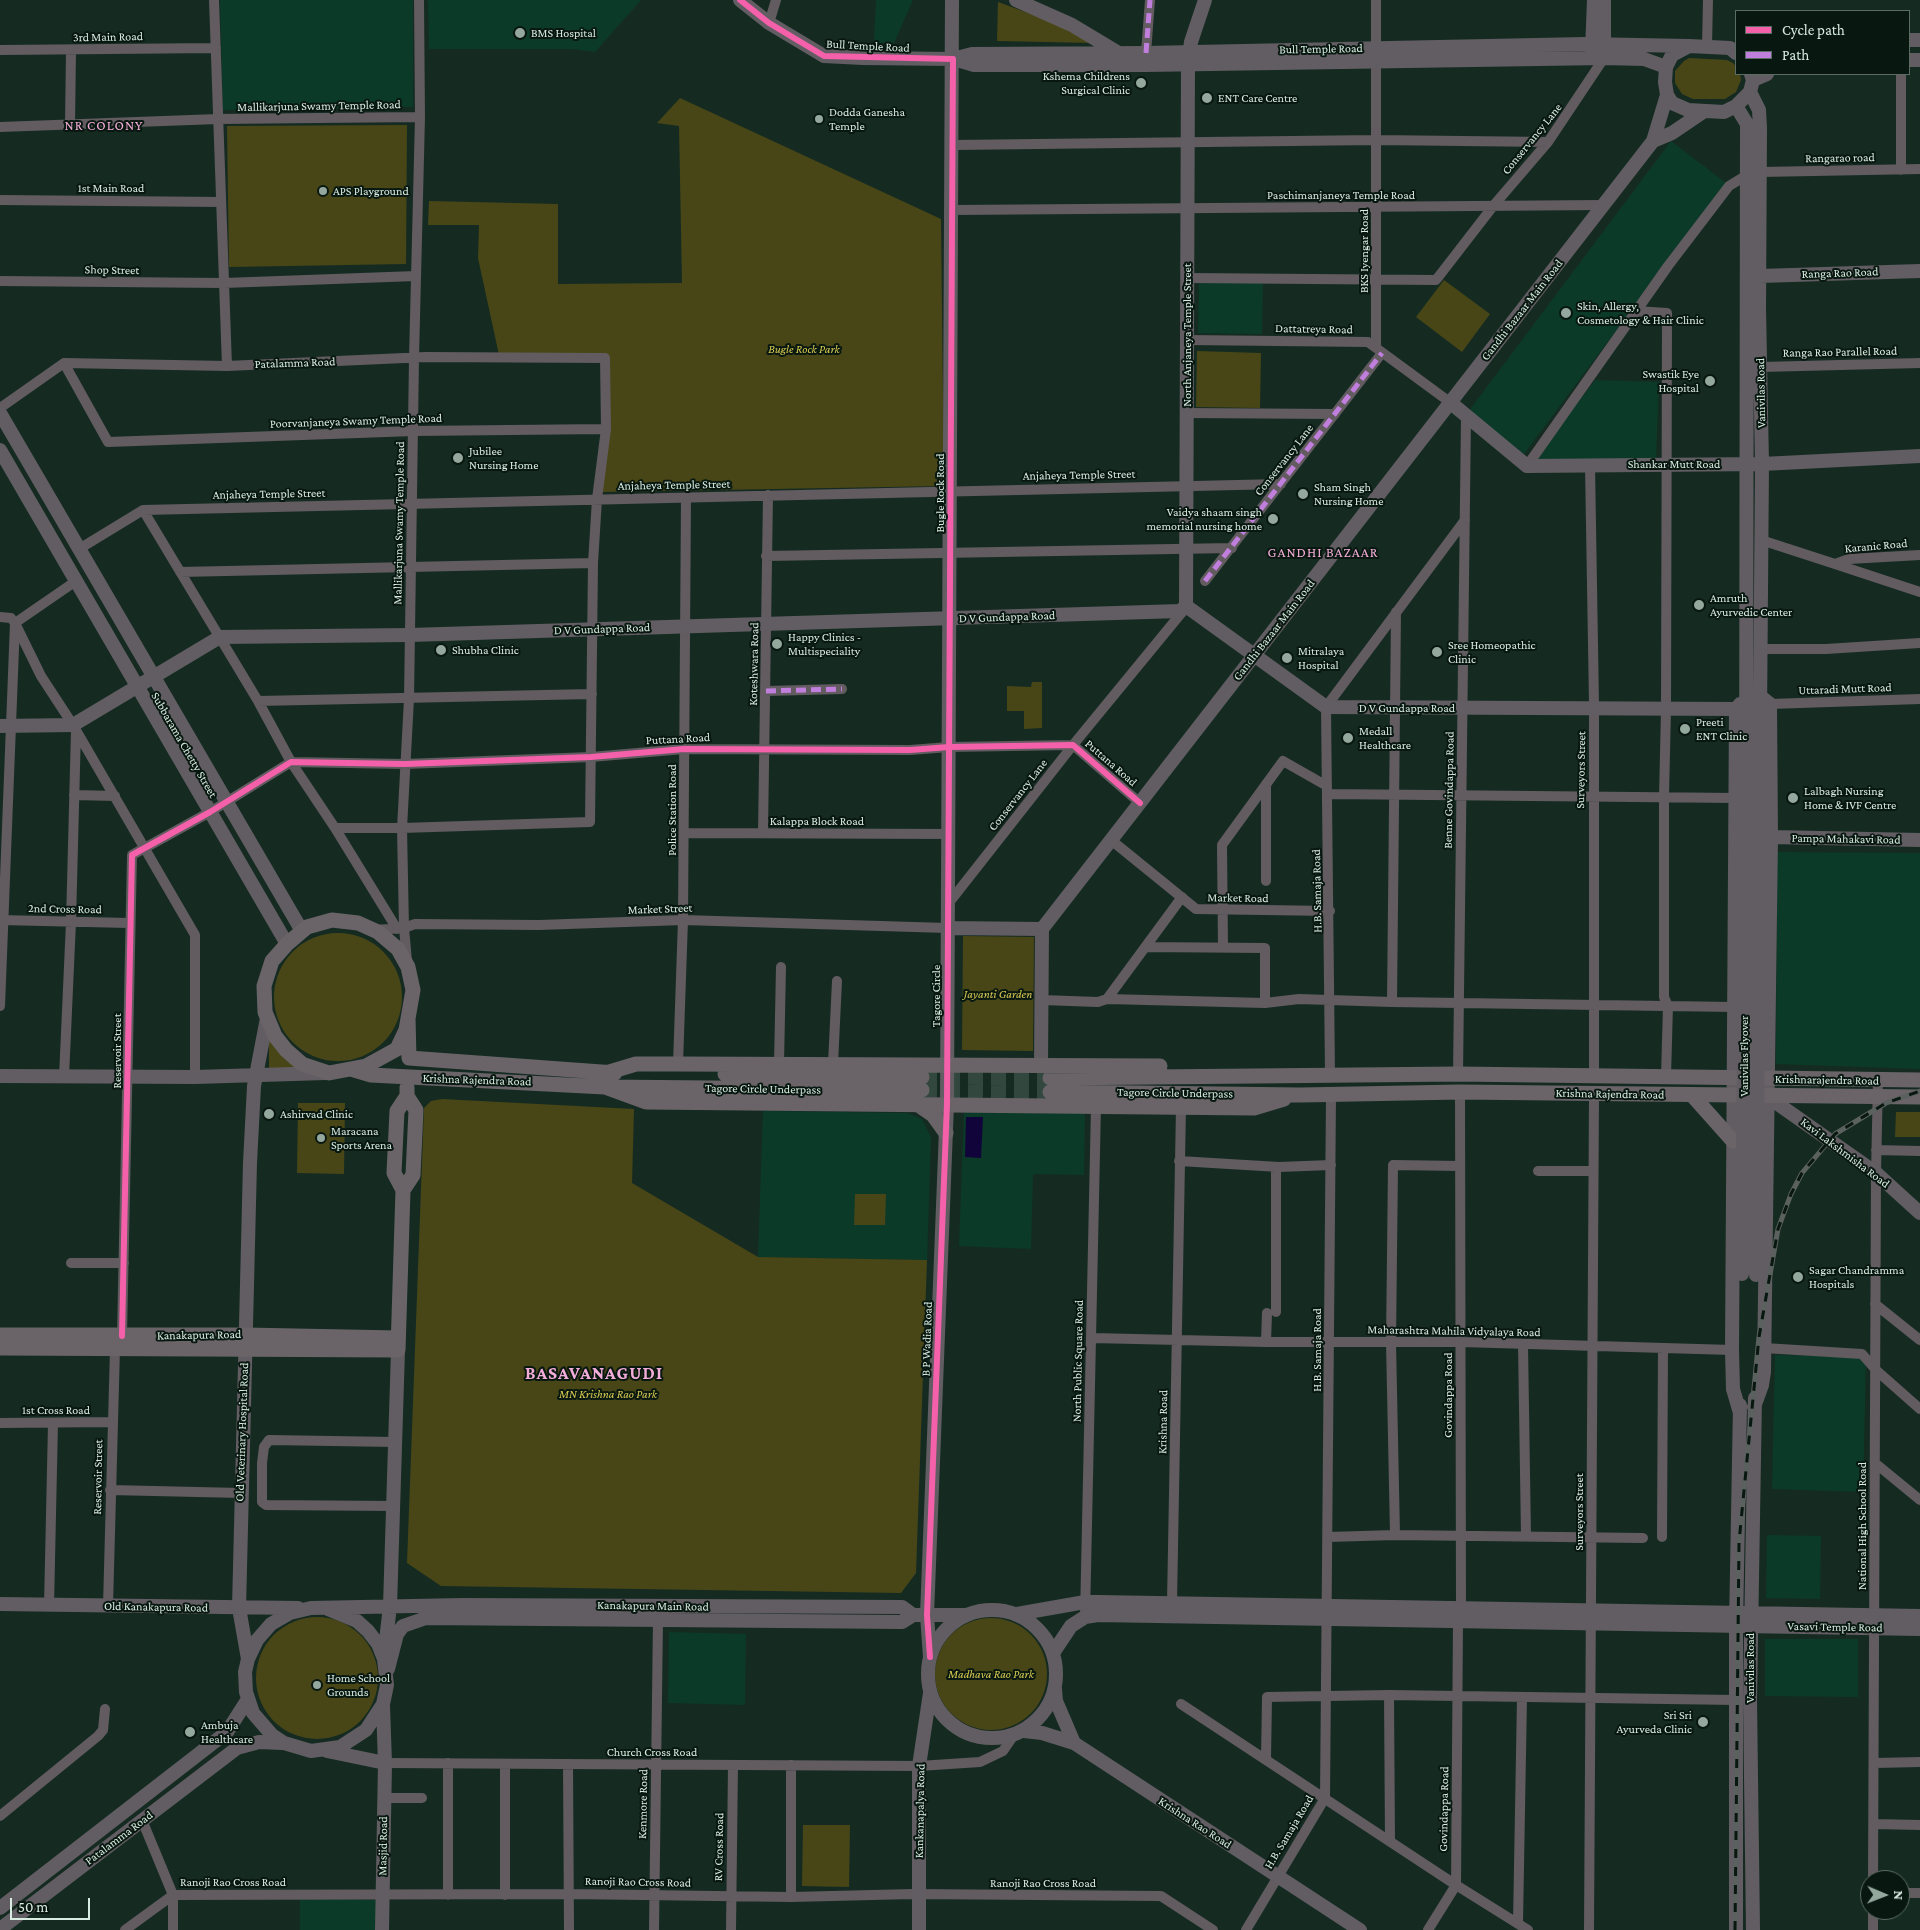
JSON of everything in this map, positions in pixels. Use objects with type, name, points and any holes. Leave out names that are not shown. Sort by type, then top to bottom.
[{"type":"main road","name":"Bull Temple Road","points":[[740,0],[769,23],[824,56],[953,59],[974,65],[1189,58],[1375,47],[1599,43],[1707,46],[1730,48],[1735,50]]},
{"type":"main road","name":"Bugle Rock Road","points":[[947,928],[953,210],[952,0]]},
{"type":"main road","points":[[1016,0],[1034,4],[1119,53]]},
{"type":"main road","name":"North Anjaneya Temple Street","points":[[1185,609],[1189,58],[1190,42],[1205,0]]},
{"type":"main road","points":[[1594,0],[1599,43]]},
{"type":"main road","points":[[1598,59],[1604,0]]},
{"type":"main road","points":[[1689,46],[1672,55],[1666,67],[1664,82],[1667,95],[1672,103],[1679,108],[1703,112],[1724,112],[1736,106],[1751,82],[1766,75]]},
{"type":"main road","name":"Bull Temple Road","points":[[953,59],[972,54],[1146,53],[1189,58],[1376,63],[1644,59],[1666,67]]},
{"type":"main road","name":"Vanivilas Road","points":[[1745,698],[1747,307],[1758,110],[1751,82]]},
{"type":"main road","points":[[1653,141],[1667,95]]},
{"type":"main road","points":[[1736,106],[1747,124],[1754,174]]},
{"type":"main road","points":[[1653,141],[1672,133],[1703,112]]},
{"type":"main road","name":"Gandhi Bazaar Main Road","points":[[1042,929],[1653,141]]},
{"type":"main road","name":"Vanivilas Road","points":[[1754,174],[1760,276],[1762,464],[1760,648],[1765,700]]},
{"type":"main road","name":"Ranga Rao Road","points":[[1760,276],[1920,271]]},
{"type":"main road","points":[[1450,403],[1527,466]]},
{"type":"main road","name":"Subbarama Chetty Street","points":[[0,414],[302,931]]},
{"type":"main road","name":"Subbarama Chetty Street","points":[[0,450],[286,944]]},
{"type":"main road","name":"Shankar Mutt Road","points":[[1527,466],[1762,464],[1920,456]]},
{"type":"main road","points":[[1185,609],[1254,655],[1326,707]]},
{"type":"main road","name":"D V Gundappa Road","points":[[74,727],[153,676],[220,637],[410,635],[593,630],[1185,609]]},
{"type":"main road","points":[[1740,1413],[1733,1389],[1732,1350],[1732,1096],[1736,709],[1745,698]]},
{"type":"main road","name":"Vanivilas Flyover","points":[[1745,698],[1752,845],[1756,1275],[1754,1407]]},
{"type":"main road","points":[[1754,1407],[1762,1385],[1764,1348],[1768,1097],[1771,837],[1765,700]]},
{"type":"main road","name":"Vanivilas Flyover","points":[[1740,1413],[1752,845],[1765,700]]},
{"type":"main road","name":"D V Gundappa Road","points":[[1326,707],[1736,709]]},
{"type":"main road","points":[[5,726],[74,727]]},
{"type":"main road","name":"Pampa Mahakavi Road","points":[[1771,837],[1920,840]]},
{"type":"main road","points":[[0,1076],[128,1078],[257,1076],[329,1073],[366,1066],[397,1049],[406,1030],[413,990],[408,967],[398,949],[374,930],[358,922],[332,920],[307,927],[286,944],[272,961],[264,986],[267,1018],[275,1036],[286,1050],[302,1064],[329,1073]]},
{"type":"main road","points":[[947,928],[1042,929],[1041,1065]]},
{"type":"main road","name":"Tagore Circle","points":[[947,928],[948,1065]]},
{"type":"main road","name":"Old Veterinary Hospital Road","points":[[248,1659],[238,1608],[240,1493],[254,1086],[267,1018]]},
{"type":"main road","points":[[384,1659],[390,1606],[404,1190],[394,1173],[397,1111],[407,1096],[409,1058],[408,1018]]},
{"type":"main road","name":"Krishna Rajendra Road","points":[[409,1058],[605,1080]]},
{"type":"main road","points":[[605,1080],[636,1064],[1041,1065],[1256,1068],[1289,1075]]},
{"type":"main road","name":"B P Wadia Road","points":[[927,1615],[948,1065]]},
{"type":"main road","name":"Krishna Rajendra Road","points":[[351,1069],[371,1075],[407,1077],[605,1080]]},
{"type":"main road","name":"Krishna Rajendra Road","points":[[1289,1075],[1458,1074],[1733,1077]]},
{"type":"main road","name":"Tagore Circle Underpass","points":[[1289,1075],[1050,1085],[1301,1095]]},
{"type":"main road","name":"Krishnarajendra Road","points":[[1733,1077],[1920,1080]]},
{"type":"main road","points":[[605,1080],[646,1102],[920,1090],[947,1104],[1254,1108],[1301,1095]]},
{"type":"main road","name":"Tagore Circle Underpass","points":[[605,1080],[920,1090]]},
{"type":"main road","points":[[920,1090],[933,1115],[946,1133]]},
{"type":"main road","name":"Krishna Rajendra Road","points":[[1301,1095],[1460,1092],[1920,1098]]},
{"type":"main road","points":[[1692,1095],[1733,1140]]},
{"type":"main road","name":"Kavi Lakshmisha Road","points":[[1768,1097],[1876,1173],[1920,1213]]},
{"type":"main road","name":"Kanakapura Road","points":[[0,1335],[118,1342]]},
{"type":"main road","name":"Kanakapura Road","points":[[0,1348],[118,1342],[245,1341],[398,1344]]},
{"type":"main road","name":"Vanivilas Road","points":[[1736,1930],[1736,1700],[1744,1619],[1754,1407]]},
{"type":"main road","name":"Vanivilas Road","points":[[1740,1413],[1753,1930]]},
{"type":"main road","points":[[1017,1614],[1085,1602],[1172,1603],[1328,1612]]},
{"type":"main road","name":"Old Kanakapura Road","points":[[0,1604],[311,1608]]},
{"type":"main road","name":"Kanakapura Main Road","points":[[328,1609],[390,1606],[902,1607],[913,1615]]},
{"type":"main road","points":[[387,1675],[384,1659],[378,1644],[362,1626],[343,1614],[328,1609],[311,1608],[290,1613],[272,1624],[257,1640],[248,1659],[245,1685],[248,1700],[261,1725],[284,1743],[311,1751],[325,1750],[354,1740],[376,1718],[382,1704],[397,1634],[403,1626],[426,1618],[902,1622],[913,1615],[967,1615],[994,1609],[1017,1614],[1032,1624],[1045,1637],[1053,1653],[1056,1671],[1056,1701],[1074,1742]]},
{"type":"main road","points":[[1053,1653],[1071,1626],[1084,1617],[1098,1615],[1328,1612]]},
{"type":"main road","name":"Vasavi Temple Road","points":[[1328,1612],[1874,1622],[1920,1629]]},
{"type":"main road","points":[[927,1615],[930,1693],[938,1709],[950,1723],[965,1733],[989,1739],[1019,1733],[1038,1720],[1049,1706],[1055,1689]]},
{"type":"main road","points":[[930,1657],[938,1640],[949,1626],[967,1615]]},
{"type":"main road","name":"Vasavi Temple Road","points":[[1874,1622],[1920,1616]]},
{"type":"main road","name":"Kankanapalya Road","points":[[919,1930],[919,1766],[930,1693]]},
{"type":"main road","name":"Patalamma Road","points":[[0,1908],[227,1732],[248,1700]]},
{"type":"main road","name":"Masjid Road","points":[[382,1704],[385,1763],[382,1930]]},
{"type":"main road","name":"Krishna Rao Road","points":[[1019,1733],[1042,1733],[1074,1742],[1360,1930]]},
{"type":"main road","name":"Patalamma Road","points":[[0,1929],[237,1748],[259,1742],[284,1743]]},
{"type":"main road","points":[[325,1750],[385,1763]]},
{"type":"street","points":[[214,0],[227,366]]},
{"type":"street","name":"Mallikarjuna Swamy Temple Road","points":[[408,967],[400,929],[402,828],[409,699],[420,117],[419,0]]},
{"type":"street","points":[[769,23],[776,0]]},
{"type":"street","points":[[1146,53],[1150,0]]},
{"type":"street","name":"BKS Iyengar Road","points":[[1376,0],[1376,279],[1379,351]]},
{"type":"street","points":[[1707,46],[1708,0]]},
{"type":"street","name":"3rd Main Road","points":[[0,50],[216,48]]},
{"type":"street","points":[[70,125],[71,50]]},
{"type":"street","name":"Conservancy Lane","points":[[1376,279],[1436,280],[1494,205],[1548,142],[1598,59]]},
{"type":"street","points":[[1901,75],[1901,170]]},
{"type":"street","name":"Mallikarjuna Swamy Temple Road","points":[[0,127],[218,119],[420,117]]},
{"type":"street","points":[[953,145],[1376,140],[1548,142]]},
{"type":"street","name":"Rangarao road","points":[[1754,174],[1920,169]]},
{"type":"street","points":[[1527,466],[1635,311],[1729,186],[1754,174]]},
{"type":"street","name":"1st Main Road","points":[[0,200],[221,202]]},
{"type":"street","name":"Paschimanjaneya Temple Road","points":[[953,210],[1603,205]]},
{"type":"street","name":"Shop Street","points":[[0,281],[224,283],[416,276]]},
{"type":"street","points":[[1187,278],[1376,279]]},
{"type":"street","points":[[1635,311],[1667,313],[1664,797],[1664,997],[1668,1006],[1666,1076]]},
{"type":"street","name":"Dattatreya Road","points":[[1187,340],[1368,342],[1450,403]]},
{"type":"street","name":"Conservancy Lane","points":[[1205,581],[1335,414],[1379,351]]},
{"type":"street","name":"Patalamma Road","points":[[64,363],[227,366],[414,358],[605,358],[606,429]]},
{"type":"street","points":[[0,408],[64,363]]},
{"type":"street","name":"Poorvanjaneya Swamy Temple Road","points":[[64,363],[108,442],[414,431],[606,429]]},
{"type":"street","name":"Ranga Rao Parallel Road","points":[[1761,367],[1920,363]]},
{"type":"street","points":[[1186,413],[1335,414]]},
{"type":"street","name":"Benne Govindappa Road","points":[[1458,1074],[1466,416]]},
{"type":"street","points":[[335,828],[402,828],[590,822],[593,563],[597,499],[606,429]]},
{"type":"street","name":"Surveyors Street","points":[[1590,465],[1594,709],[1594,1076]]},
{"type":"street","name":"Anjaheya Temple Street","points":[[79,549],[143,510],[951,490],[1281,484]]},
{"type":"street","name":"Koteshwara Road","points":[[764,834],[768,495]]},
{"type":"street","name":"Police Station Road","points":[[678,1064],[683,920],[686,497]]},
{"type":"street","points":[[143,510],[258,701],[291,762],[400,929]]},
{"type":"street","points":[[1326,707],[1465,520]]},
{"type":"street","name":"Karanic Road","points":[[1761,540],[1920,592]]},
{"type":"street","points":[[766,556],[1232,548]]},
{"type":"street","name":"Karanic Road","points":[[1834,564],[1849,559],[1920,555]]},
{"type":"street","points":[[180,572],[593,563]]},
{"type":"street","points":[[0,1006],[5,726],[15,623],[76,581]]},
{"type":"street","name":"Conservancy Lane","points":[[948,900],[952,899],[1073,745],[1185,609]]},
{"type":"street","points":[[1392,1002],[1396,612]]},
{"type":"street","points":[[0,617],[11,618],[15,623],[41,676],[74,727],[195,935],[195,1077]]},
{"type":"street","points":[[1760,648],[1826,649],[1920,643]]},
{"type":"street","points":[[766,691],[842,689]]},
{"type":"street","points":[[258,701],[592,694]]},
{"type":"street","name":"Uttaradi Mutt Road","points":[[1765,700],[1920,699]]},
{"type":"street","name":"H.B. Samaja Road","points":[[1326,707],[1331,1001],[1330,1075]]},
{"type":"street","points":[[64,1077],[72,922],[74,727]]},
{"type":"street","name":"Puttana Road","points":[[291,762],[405,764],[591,756],[684,749],[910,750],[949,747],[1073,745],[1140,803]]},
{"type":"street","points":[[1223,947],[1222,845],[1283,761],[1327,790],[1394,795],[1736,798]]},
{"type":"street","points":[[210,812],[291,762]]},
{"type":"street","points":[[1266,784],[1266,880]]},
{"type":"street","points":[[74,795],[115,796]]},
{"type":"street","name":"Reservoir Street","points":[[108,1606],[112,1422],[124,1263],[129,923],[132,854],[210,812]]},
{"type":"street","name":"Kalappa Block Road","points":[[684,833],[949,834]]},
{"type":"street","name":"Market Road","points":[[1111,840],[1196,909],[1330,911]]},
{"type":"street","points":[[1107,999],[1182,897]]},
{"type":"street","name":"2nd Cross Road","points":[[2,920],[129,923]]},
{"type":"street","name":"Market Street","points":[[374,930],[400,929],[415,924],[539,925],[683,920],[947,928]]},
{"type":"street","points":[[1145,948],[1265,948],[1265,1003]]},
{"type":"street","points":[[779,1064],[780,967]]},
{"type":"street","points":[[833,1064],[837,982]]},
{"type":"street","points":[[1042,1000],[1098,1002],[1107,999],[1265,1003],[1300,999],[1734,1007]]},
{"type":"street","name":"National High School Road","points":[[1873,1870],[1877,1371],[1875,1304],[1878,1080]]},
{"type":"street","name":"Govindappa Road","points":[[1456,1885],[1461,1536],[1460,1092]]},
{"type":"street","name":"H.B. Samaja Road","points":[[1246,1930],[1325,1798],[1331,1094]]},
{"type":"street","name":"Surveyors Street","points":[[1589,1930],[1594,1094]]},
{"type":"street","name":"North Public Square Road","points":[[1084,1617],[1096,1106]]},
{"type":"street","name":"Krishna Road","points":[[1172,1603],[1177,1241],[1181,1107]]},
{"type":"street","points":[[1876,1150],[1920,1151]]},
{"type":"street","points":[[1179,1162],[1276,1167],[1331,1165]]},
{"type":"street","points":[[1394,1535],[1391,1342],[1393,1165],[1460,1166]]},
{"type":"street","points":[[1266,1342],[1271,1312],[1276,1167]]},
{"type":"street","points":[[1538,1171],[1593,1171]]},
{"type":"street","points":[[71,1263],[124,1263]]},
{"type":"street","points":[[1875,1304],[1920,1340]]},
{"type":"street","name":"Maharashtra Mahila Vidyalaya Road","points":[[1092,1338],[1266,1342],[1461,1342],[1732,1350]]},
{"type":"street","points":[[1523,1344],[1526,1536]]},
{"type":"street","points":[[1662,1537],[1663,1348]]},
{"type":"street","points":[[1764,1348],[1862,1354],[1877,1371],[1920,1409]]},
{"type":"street","name":"1st Cross Road","points":[[0,1423],[112,1422]]},
{"type":"street","points":[[49,1606],[53,1423]]},
{"type":"street","points":[[393,1506],[266,1505],[262,1502],[262,1463],[263,1450],[269,1440],[395,1442]]},
{"type":"street","points":[[1875,1463],[1920,1500]]},
{"type":"street","points":[[110,1490],[240,1493]]},
{"type":"street","points":[[1328,1536],[1643,1538]]},
{"type":"street","name":"Kenmore Road","points":[[654,1930],[658,1619]]},
{"type":"street","points":[[1388,1695],[1390,1841]]},
{"type":"street","points":[[1266,1759],[1267,1697],[1327,1698],[1388,1695],[1458,1695],[1736,1700]]},
{"type":"street","points":[[1518,1923],[1522,1697]]},
{"type":"street","points":[[1181,1704],[1456,1885],[1528,1930]]},
{"type":"street","points":[[0,1816],[98,1736],[103,1730],[105,1709]]},
{"type":"street","name":"Church Cross Road","points":[[385,1763],[919,1766],[980,1762],[1003,1751],[1019,1733]]},
{"type":"street","points":[[1874,1763],[1920,1762]]},
{"type":"street","points":[[448,1763],[448,1895]]},
{"type":"street","points":[[505,1764],[505,1895]]},
{"type":"street","points":[[568,1764],[569,1930]]},
{"type":"street","name":"RV Cross Road","points":[[731,1930],[733,1765]]},
{"type":"street","points":[[791,1765],[791,1897]]},
{"type":"street","points":[[384,1798],[422,1798]]},
{"type":"street","points":[[142,1820],[173,1895],[172,1930]]},
{"type":"street","points":[[1874,1824],[1920,1825]]},
{"type":"street","points":[[1428,1930],[1456,1885]]},
{"type":"street","name":"Ranoji Rao Cross Road","points":[[126,1930],[173,1895],[569,1894],[791,1897],[919,1894],[1161,1896],[1213,1930]]},
{"type":"shaded area","points":[[220,0],[413,0],[413,107],[223,110]]},
{"type":"shaded area","name":"BMS Hospital","points":[[428,0],[641,0],[595,52],[573,49],[429,49]]},
{"type":"shaded area","points":[[876,0],[913,0],[894,43],[874,43]]},
{"type":"shaded area","points":[[1671,141],[1726,183],[1524,454],[1468,412]]},
{"type":"shaded area","points":[[1199,281],[1263,283],[1262,334],[1198,333]]},
{"type":"shaded area","points":[[1595,380],[1659,382],[1656,459],[1535,460]]},
{"type":"shaded area","points":[[1777,852],[1920,853],[1920,1069],[1776,1064]]},
{"type":"shaded area","points":[[763,1111],[907,1113],[922,1119],[931,1137],[927,1260],[758,1257]]},
{"type":"shaded area","points":[[964,1111],[1085,1113],[1084,1175],[1033,1174],[1031,1249],[959,1246]]},
{"type":"shaded area","points":[[966,1117],[983,1117],[981,1158],[965,1157]]},
{"type":"shaded area","points":[[1775,1355],[1866,1357],[1863,1492],[1772,1489]]},
{"type":"shaded area","points":[[1767,1535],[1821,1536],[1820,1599],[1766,1598]]},
{"type":"shaded area","points":[[669,1632],[746,1634],[745,1705],[668,1703]]},
{"type":"shaded area","points":[[1765,1639],[1858,1639],[1858,1697],[1765,1696]]},
{"type":"shaded area","points":[[300,1898],[380,1900],[380,1930],[300,1930]]},
{"type":"green space","points":[[998,2],[1047,20],[1094,43],[997,41]]},
{"type":"green space","points":[[1689,58],[1727,60],[1733,63],[1735,66],[1735,75],[1740,75],[1741,80],[1736,92],[1725,99],[1693,99],[1682,94],[1675,83],[1675,71]]},
{"type":"green space","name":"Bugle Rock Park","points":[[680,98],[941,219],[944,486],[601,492],[607,354],[499,355],[478,258],[479,225],[428,225],[429,201],[558,204],[558,284],[682,283],[679,126],[657,123]]},
{"type":"green space","points":[[407,125],[406,264],[229,267],[227,126]]},
{"type":"green space","points":[[1444,280],[1490,314],[1462,352],[1416,317]]},
{"type":"green space","points":[[1197,351],[1261,353],[1260,408],[1196,407]]},
{"type":"green space","points":[[1032,682],[1042,682],[1042,728],[1024,729],[1024,711],[1007,711],[1007,686],[1031,687]]},
{"type":"green space","points":[[338,933],[363,937],[384,951],[398,972],[402,997],[398,1022],[384,1043],[363,1057],[338,1061],[313,1057],[292,1043],[278,1022],[274,997],[278,972],[292,951],[313,937]]},
{"type":"green space","name":"Jayanti Garden","points":[[963,936],[1034,937],[1033,1051],[962,1050]]},
{"type":"green space","points":[[269,1038],[299,1070],[269,1072]]},
{"type":"green space","name":"MN Krishna Rao Park","points":[[442,1099],[634,1109],[632,1183],[758,1257],[927,1260],[916,1573],[901,1593],[441,1586],[407,1563],[424,1108],[431,1101]]},
{"type":"green space","name":"Maracana Sports Arena","points":[[298,1103],[345,1103],[344,1174],[297,1173]]},
{"type":"green space","points":[[1896,1112],[1920,1112],[1920,1137],[1895,1137]]},
{"type":"green space","points":[[855,1194],[886,1194],[885,1225],[854,1225]]},
{"type":"green space","name":"Home School Grounds","points":[[317,1617],[340,1622],[360,1635],[373,1655],[378,1678],[373,1701],[360,1721],[340,1734],[317,1739],[294,1734],[274,1721],[261,1701],[256,1678],[261,1655],[274,1635],[294,1622]]},
{"type":"green space","name":"Madhava Rao Park","points":[[991,1618],[1012,1622],[1031,1634],[1043,1653],[1047,1674],[1043,1695],[1031,1714],[1012,1726],[991,1730],[970,1726],[951,1714],[939,1695],[935,1674],[939,1653],[951,1634],[970,1622]]},
{"type":"green space","points":[[803,1825],[850,1825],[849,1887],[802,1886]]},
{"type":"tunnel","points":[[922,1077],[1050,1078]]},
{"type":"tunnel","points":[[922,1090],[1050,1092]]},
{"type":"railway","points":[[1735,1930],[1739,1542],[1759,1337],[1778,1229],[1791,1194],[1802,1173],[1835,1134],[1886,1103],[1920,1091]]},
{"type":"marked path","points":[[1146,53],[1150,0]]},
{"type":"marked path","points":[[1205,581],[1382,353]]},
{"type":"marked path","points":[[766,691],[842,689]]},
{"type":"cycle path","points":[[740,0],[769,23],[824,56],[953,59],[947,1104],[927,1615],[930,1657]]},
{"type":"cycle path","points":[[122,1336],[132,855],[210,812],[291,762],[405,764],[591,757],[684,749],[910,750],[949,747],[1073,745],[1140,803]]},
{"type":"place","name":"BMS Hospital","points":[[520,33]]},
{"type":"place","name":"Kshema Childrens Surgical Clinic","points":[[1141,83]]},
{"type":"place","name":"ENT Care Centre","points":[[1207,98]]},
{"type":"place","name":"Dodda Ganesha Temple","points":[[819,119]]},
{"type":"place","name":"APS Playground","points":[[323,191]]},
{"type":"place","name":"Skin, Allergy, Cosmetology & Hair Clinic","points":[[1566,313]]},
{"type":"place","name":"Swastik Eye Hospital","points":[[1710,381]]},
{"type":"place","name":"Jubilee Nursing Home","points":[[458,458]]},
{"type":"place","name":"Sham Singh Nursing Home","points":[[1303,494]]},
{"type":"place","name":"Vaidya shaam singh memorial nursing home","points":[[1273,519]]},
{"type":"place","name":"Amruth Ayurvedic Center","points":[[1699,605]]},
{"type":"place","name":"Happy Clinics - Multispeciality","points":[[777,644]]},
{"type":"place","name":"Shubha Clinic","points":[[441,650]]},
{"type":"place","name":"Sree Homeopathic Clinic","points":[[1437,652]]},
{"type":"place","name":"Mitralaya Hospital","points":[[1287,658]]},
{"type":"place","name":"Preeti ENT Clinic","points":[[1685,729]]},
{"type":"place","name":"Medall Healthcare","points":[[1348,738]]},
{"type":"place","name":"Lalbagh Nursing Home & IVF Centre","points":[[1793,798]]},
{"type":"place","name":"Ashirvad Clinic","points":[[269,1114]]},
{"type":"place","name":"Maracana Sports Arena","points":[[321,1138]]},
{"type":"place","name":"Sagar Chandramma Hospitals","points":[[1798,1277]]},
{"type":"place","name":"Home School Grounds","points":[[317,1685]]},
{"type":"place","name":"Sri Sri Ayurveda Clinic","points":[[1703,1722]]},
{"type":"place","name":"Ambuja Healthcare","points":[[190,1732]]},
{"type":"district","name":"NR COLONY","points":[[104,126]]},
{"type":"district","name":"GANDHI BAZAAR","points":[[1323,553]]},
{"type":"district","name":"BASAVANAGUDI","points":[[594,1373]]}]
